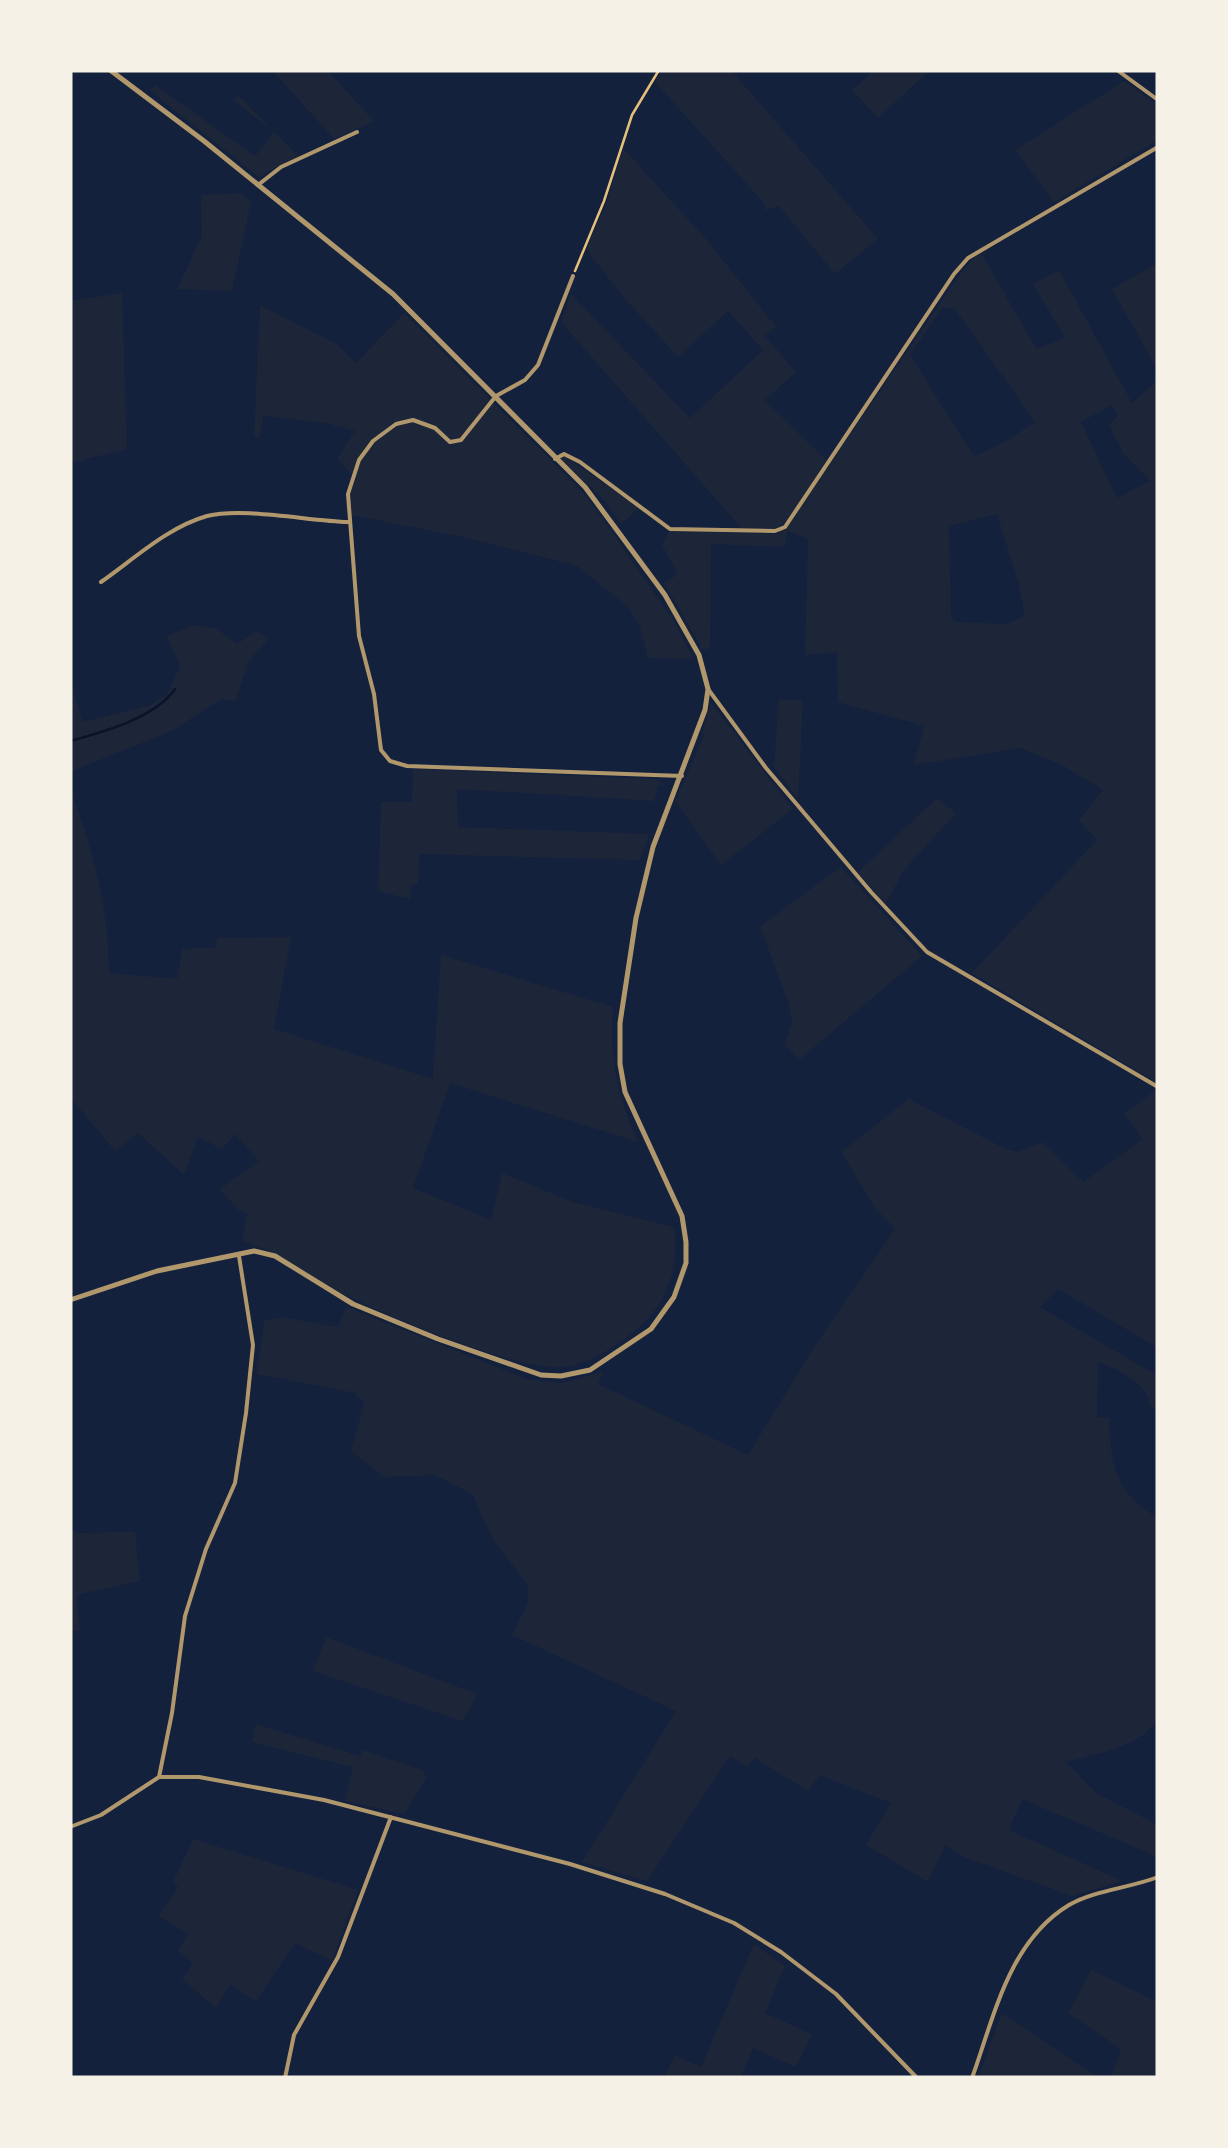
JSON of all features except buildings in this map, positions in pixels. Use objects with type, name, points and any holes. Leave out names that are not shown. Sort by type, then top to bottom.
[{"type":"street","points":[[110,70],[393,294],[585,487],[666,595],[699,655],[708,689],[766,768],[870,892],[927,952],[1158,1087]]},
{"type":"street","points":[[1116,70],[1158,100]]},
{"type":"street","points":[[258,185],[282,167],[356,132]]},
{"type":"street","points":[[555,458],[564,454],[580,462],[670,529],[775,531],[785,527],[968,258],[1158,147]]},
{"type":"street","points":[[573,276],[538,365],[524,380],[496,396],[462,440],[450,442],[435,428],[414,420],[396,424],[374,441],[359,460],[348,494],[348,522],[357,583],[359,636],[374,694],[381,750],[390,761],[421,766],[682,776]]},
{"type":"street","points":[[101,582],[174,530],[205,517],[228,514],[348,522]]},
{"type":"street","points":[[70,1300],[157,1271],[254,1251],[275,1256],[353,1304],[541,1375],[562,1376],[590,1370],[652,1328],[674,1297],[686,1263],[686,1242],[682,1216],[626,1092],[620,1064],[620,1023],[636,918],[653,847],[705,710],[708,689]]},
{"type":"street","points":[[159,1777],[185,1616],[206,1549],[235,1482],[245,1421],[253,1345],[238,1253]]},
{"type":"street","points":[[70,1827],[101,1815],[159,1777],[199,1777],[324,1800],[570,1864],[664,1894],[734,1923],[836,1994],[917,2078]]},
{"type":"street","points":[[286,2078],[294,2035],[338,1957],[390,1817]]},
{"type":"street","points":[[972,2078],[995,2012],[1028,1941],[1071,1904],[1158,1877]]},
{"type":"path","points":[[573,276],[636,107],[658,70]]},
{"type":"shaded area","points":[[272,70],[327,70],[374,121],[334,139]]},
{"type":"shaded area","points":[[662,70],[731,70],[878,239],[835,274],[779,206],[765,210],[764,203],[655,82]]},
{"type":"shaded area","points":[[874,70],[930,70],[878,118],[852,90]]},
{"type":"shaded area","points":[[1124,81],[1158,105],[1158,140],[1054,202],[1015,150]]},
{"type":"shaded area","points":[[155,85],[255,156],[274,132],[234,101],[239,96],[298,156],[259,177],[149,90]]},
{"type":"shaded area","points":[[623,148],[707,240],[776,327],[765,336],[796,372],[765,400],[826,460],[789,519],[776,529],[742,529],[561,322],[571,294],[690,418],[763,350],[728,311],[678,357],[586,249],[608,199]]},
{"type":"shaded area","points":[[242,193],[251,202],[232,291],[177,289],[202,236],[201,195]]},
{"type":"shaded area","points":[[980,252],[1037,349],[1065,337],[1033,284],[1059,270],[1132,403],[1158,380],[1158,1083],[972,973],[1097,840],[1079,820],[1103,790],[1062,765],[1020,748],[914,765],[924,726],[838,702],[837,652],[805,655],[808,539],[787,531],[785,547],[711,544],[710,648],[703,650],[664,583],[678,574],[662,545],[669,531],[777,534],[785,529],[965,267]],"holes":[[[942,308],[955,309],[1035,422],[974,456],[910,355]],[[1112,405],[1118,416],[1109,425],[1123,453],[1150,481],[1117,498],[1081,422]],[[997,514],[1025,616],[1007,624],[956,622],[951,617],[949,526]]]},
{"type":"shaded area","points":[[1158,263],[1158,371],[1112,289]]},
{"type":"shaded area","points":[[122,293],[127,449],[70,463],[70,301]]},
{"type":"shaded area","points":[[260,305],[337,344],[356,363],[404,313],[588,498],[674,621],[693,659],[648,658],[640,626],[628,607],[577,566],[468,538],[347,514],[353,475],[337,459],[355,431],[325,423],[263,416],[260,438],[254,437]]},
{"type":"shaded area","points":[[564,456],[639,508],[621,524],[604,500],[561,459]]},
{"type":"shaded area","points":[[193,625],[217,629],[237,644],[257,631],[269,639],[248,662],[236,701],[221,699],[172,731],[70,772],[70,679],[83,722],[149,706],[167,695],[180,666],[167,636]]},
{"type":"shaded area","points":[[779,699],[803,700],[798,799],[774,767]]},
{"type":"shaded area","points":[[711,703],[793,809],[721,865],[675,801],[705,734],[702,733]]},
{"type":"shaded area","points":[[413,769],[655,779],[665,785],[658,786],[654,801],[457,789],[458,827],[649,834],[640,860],[419,854],[418,884],[411,885],[410,899],[378,891],[381,802],[412,802]]},
{"type":"shaded area","points":[[70,789],[98,879],[109,973],[177,979],[182,949],[216,947],[217,938],[291,937],[274,1029],[433,1079],[441,955],[613,1007],[616,1076],[638,1142],[450,1083],[413,1188],[491,1220],[502,1173],[573,1202],[674,1227],[673,1270],[663,1297],[647,1320],[611,1348],[562,1367],[541,1366],[480,1350],[378,1310],[278,1255],[242,1241],[247,1213],[237,1209],[220,1189],[259,1161],[235,1134],[222,1149],[198,1137],[184,1175],[138,1133],[115,1151],[70,1097]]},
{"type":"shaded area","points":[[937,798],[956,813],[905,869],[885,904],[858,872]]},
{"type":"shaded area","points":[[841,867],[922,956],[799,1060],[785,1044],[792,1021],[789,1005],[760,926]]},
{"type":"shaded area","points":[[1155,1091],[1158,1348],[1058,1289],[1040,1307],[1158,1376],[1158,1411],[1137,1383],[1098,1362],[1097,1417],[1109,1419],[1118,1477],[1132,1498],[1158,1518],[1158,1717],[1142,1736],[1131,1742],[1066,1762],[1096,1793],[1158,1825],[1158,1857],[1022,1799],[1009,1830],[1122,1881],[1072,1896],[964,1857],[945,1845],[928,1882],[866,1845],[891,1803],[820,1775],[808,1791],[755,1758],[747,1767],[730,1756],[647,1881],[582,1862],[676,1711],[512,1635],[528,1603],[528,1585],[493,1540],[472,1494],[435,1475],[384,1477],[351,1451],[364,1404],[355,1393],[257,1374],[264,1321],[281,1317],[338,1327],[346,1307],[527,1379],[563,1383],[604,1371],[598,1384],[748,1455],[812,1350],[895,1229],[874,1207],[841,1152],[909,1099],[1004,1148],[1018,1152],[1043,1142],[1083,1182],[1143,1139],[1124,1114]]},
{"type":"shaded area","points":[[70,1525],[75,1533],[135,1532],[140,1581],[80,1594],[80,1630],[70,1631]]},
{"type":"shaded area","points":[[326,1637],[477,1694],[463,1721],[313,1671]]},
{"type":"shaded area","points":[[256,1724],[360,1756],[363,1750],[422,1770],[427,1777],[404,1814],[345,1801],[353,1767],[252,1742]]},
{"type":"shaded area","points":[[193,1839],[358,1890],[332,1961],[295,1943],[256,2001],[230,1985],[216,2008],[182,1979],[193,1963],[178,1950],[188,1934],[159,1916],[178,1887],[173,1882]]},
{"type":"shaded area","points":[[754,1944],[785,1966],[765,2013],[812,2034],[796,2067],[753,2048],[740,2078],[664,2078],[675,2055],[701,2067]]},
{"type":"shaded area","points":[[1091,1970],[1158,2002],[1158,2078],[1111,2078],[1121,2049],[1068,2013]]},
{"type":"shaded area","points":[[1002,2013],[1099,2078],[979,2075]]},
{"type":"waterway","points":[[70,741],[142,716],[175,689]]}]
